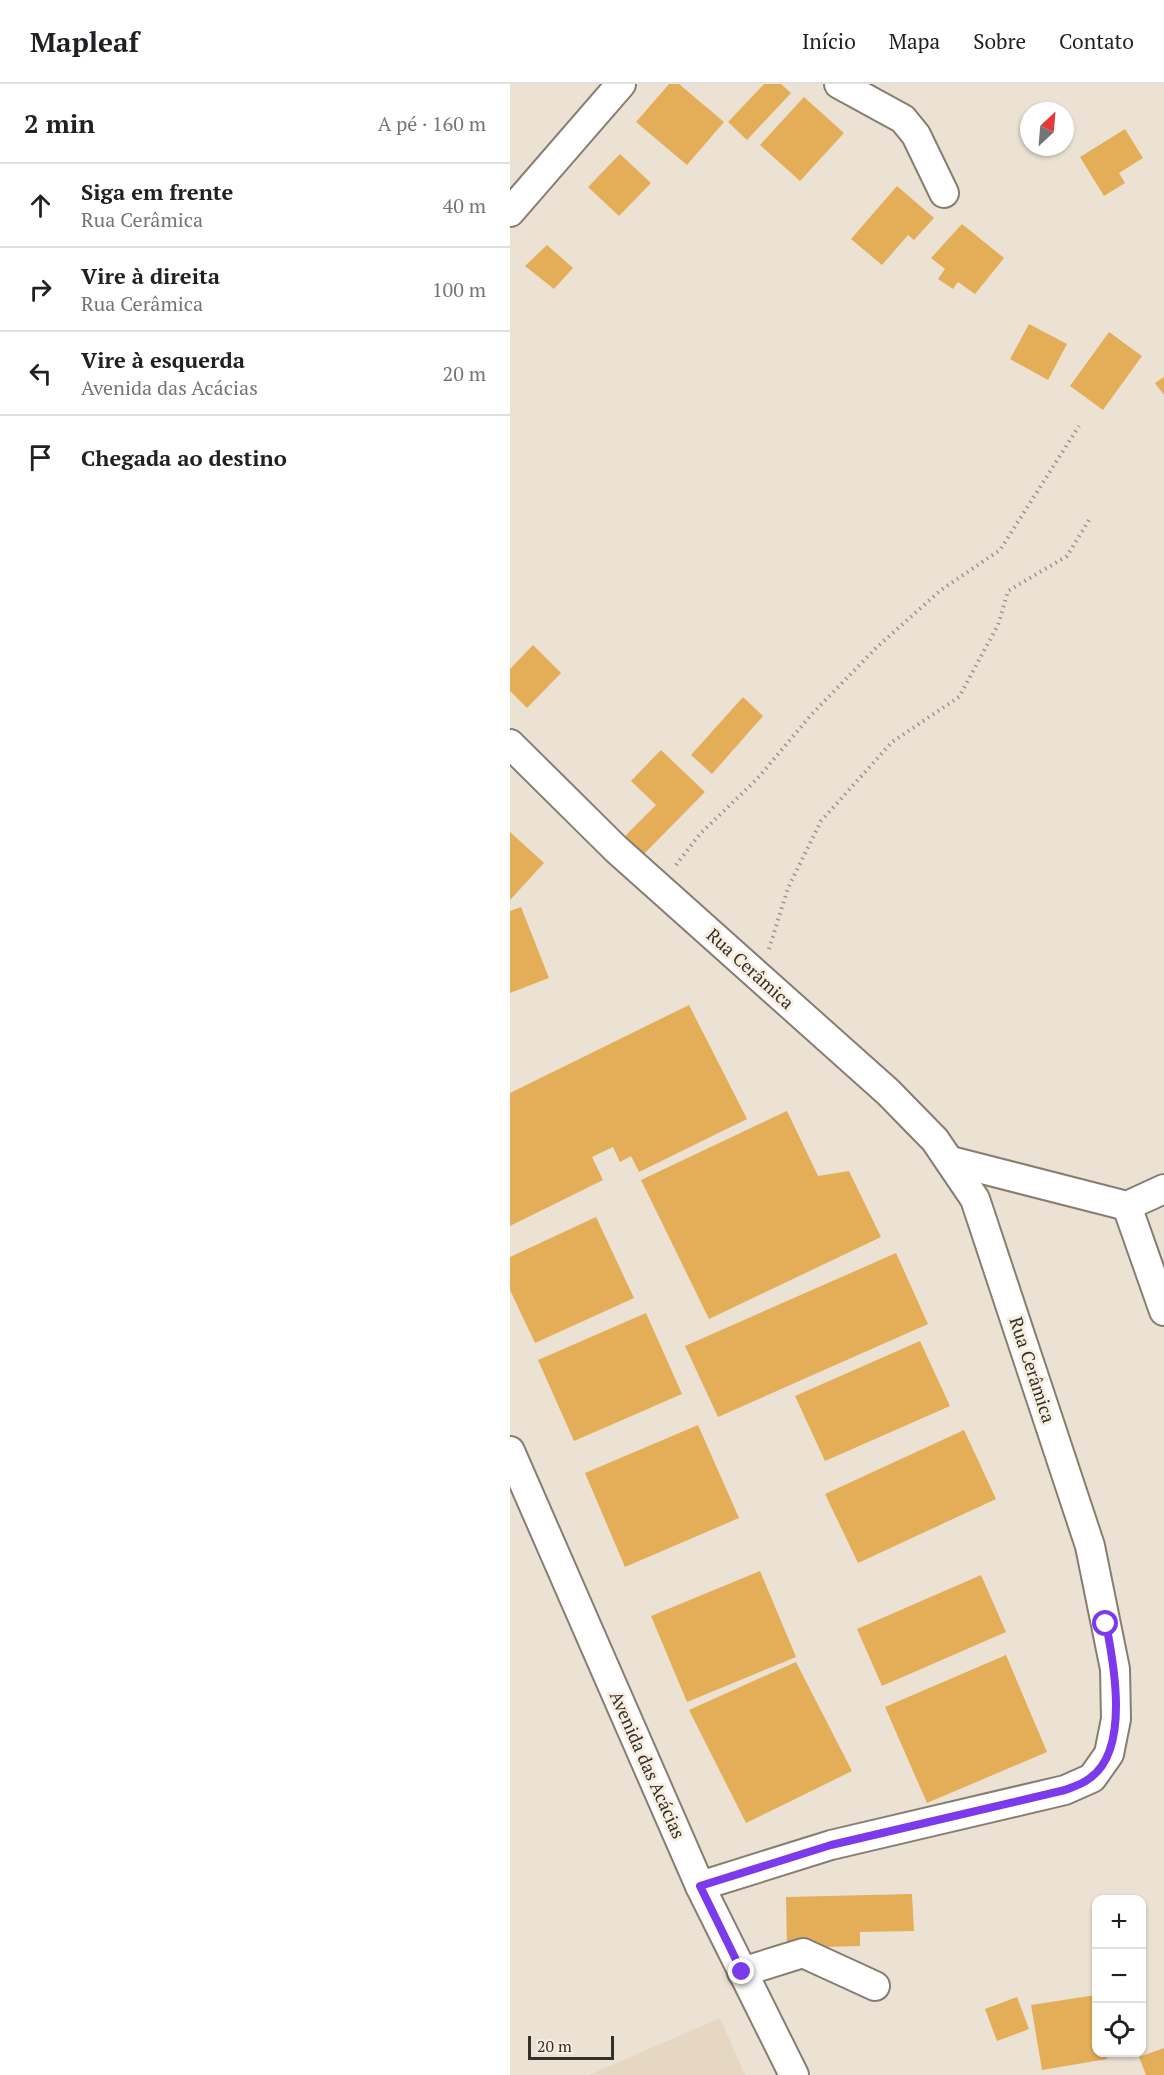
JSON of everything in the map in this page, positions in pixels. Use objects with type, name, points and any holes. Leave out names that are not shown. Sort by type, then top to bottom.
[{"type":"street","points":[[510,212],[621,84]]},
{"type":"street","points":[[839,84],[903,119],[916,135],[944,193]]},
{"type":"street","name":"Rua Cerâmica","points":[[510,744],[658,887],[888,1092],[935,1140],[951,1161],[975,1199],[1090,1546],[1115,1669],[1116,1719],[1109,1754],[1092,1778],[1065,1790],[831,1845],[700,1886]]},
{"type":"street","points":[[951,1161],[1127,1206],[1164,1189]]},
{"type":"street","points":[[1127,1206],[1164,1311]]},
{"type":"street","name":"Avenida das Acácias","points":[[510,1451],[700,1886],[794,2075]]},
{"type":"street","points":[[742,1972],[802,1953],[875,1986]]},
{"type":"path","points":[[658,887],[700,834],[757,779],[811,715],[877,647],[941,590],[1000,550],[1080,426]]},
{"type":"path","points":[[760,978],[788,888],[821,821],[892,742],[958,697],[998,625],[1008,591],[1067,556],[1091,517]]},
{"type":"shaded area","points":[[720,2018],[745,2075],[589,2075]]},
{"type":"building","points":[[669,84],[679,84],[724,122],[687,165],[636,122]]},
{"type":"building","points":[[764,84],[781,84],[791,93],[747,140],[728,122]]},
{"type":"building","points":[[804,97],[844,133],[800,181],[760,145]]},
{"type":"building","points":[[1125,129],[1143,158],[1119,173],[1125,183],[1104,196],[1080,157]]},
{"type":"building","points":[[620,154],[651,183],[619,216],[588,187]]},
{"type":"building","points":[[897,186],[934,218],[914,240],[908,235],[882,265],[851,239]]},
{"type":"building","points":[[962,224],[1004,258],[975,294],[958,282],[953,289],[938,279],[945,269],[931,258]]},
{"type":"building","points":[[547,245],[573,268],[554,289],[525,266]]},
{"type":"building","points":[[1029,324],[1067,344],[1048,380],[1010,359]]},
{"type":"building","points":[[1109,332],[1142,356],[1103,410],[1070,386]]},
{"type":"building","points":[[1164,377],[1164,395],[1155,383]]},
{"type":"building","points":[[533,645],[561,673],[527,708],[510,691],[510,669]]},
{"type":"building","points":[[743,697],[763,716],[712,774],[691,755]]},
{"type":"building","points":[[661,750],[705,792],[639,859],[620,841],[656,805],[631,781]]},
{"type":"building","points":[[510,832],[544,863],[510,900]]},
{"type":"building","points":[[521,907],[549,978],[510,993],[510,911]]},
{"type":"building","points":[[689,1005],[747,1119],[639,1172],[631,1156],[620,1162],[613,1147],[592,1157],[603,1180],[510,1226],[510,1093]]},
{"type":"building","points":[[787,1111],[818,1176],[849,1171],[881,1237],[709,1319],[641,1180]]},
{"type":"building","points":[[596,1217],[634,1298],[535,1343],[510,1290],[510,1257]]},
{"type":"building","points":[[896,1253],[928,1324],[718,1417],[685,1346]]},
{"type":"building","points":[[646,1313],[682,1394],[574,1441],[538,1360]]},
{"type":"building","points":[[920,1341],[950,1406],[825,1461],[795,1396]]},
{"type":"building","points":[[698,1425],[739,1518],[625,1567],[585,1473]]},
{"type":"building","points":[[964,1430],[996,1499],[858,1563],[825,1494]]},
{"type":"building","points":[[760,1571],[796,1657],[687,1702],[651,1616]]},
{"type":"building","points":[[981,1575],[1006,1632],[882,1686],[857,1629]]},
{"type":"building","points":[[1006,1655],[1047,1752],[927,1803],[885,1707]]},
{"type":"building","points":[[796,1662],[852,1771],[746,1823],[689,1710]]},
{"type":"building","points":[[912,1894],[914,1931],[860,1932],[860,1946],[787,1948],[786,1897]]},
{"type":"building","points":[[1092,1996],[1092,2057],[1107,2057],[1107,2059],[1042,2070],[1031,2005]]},
{"type":"building","points":[[1017,1997],[1029,2029],[997,2041],[985,2009]]},
{"type":"building","points":[[1164,2048],[1164,2075],[1146,2075],[1139,2057],[1146,2057],[1146,2054]]},
{"type":"route","points":[[742,1972],[700,1886],[831,1845],[1065,1790],[1092,1778],[1109,1754],[1116,1719],[1115,1669],[1106,1624]]}]
